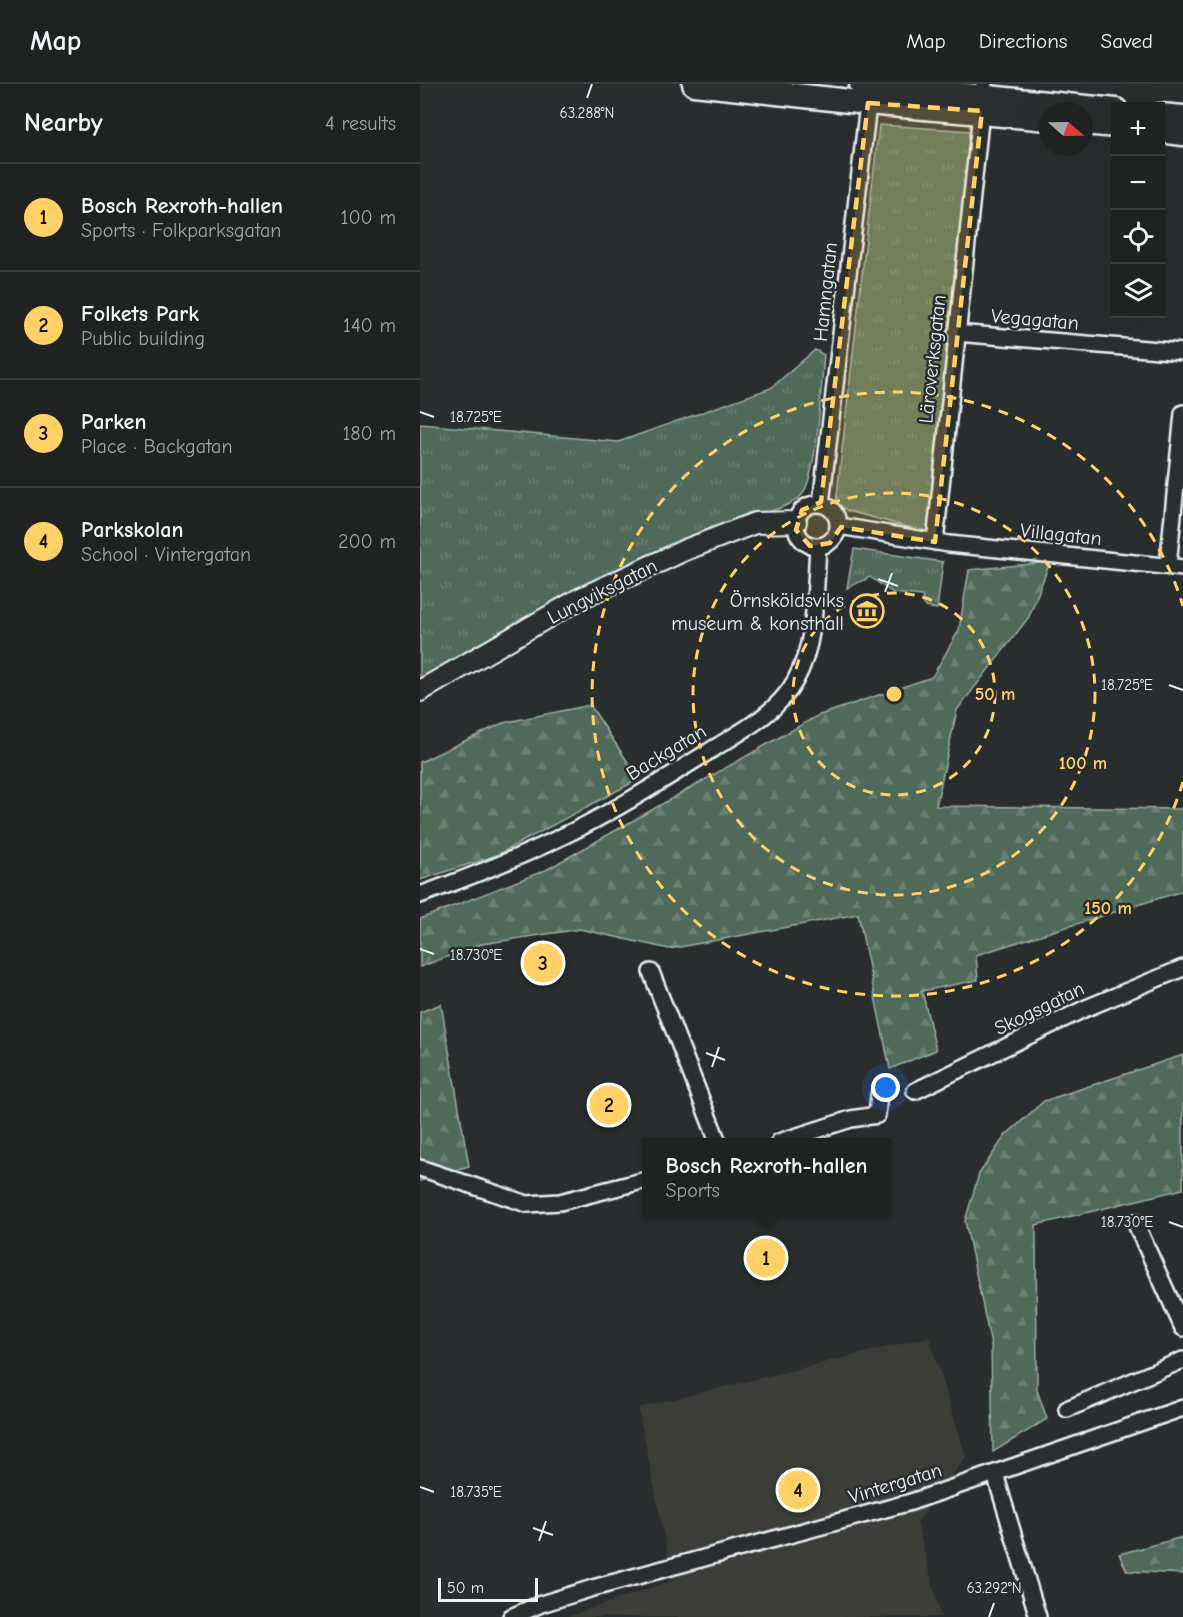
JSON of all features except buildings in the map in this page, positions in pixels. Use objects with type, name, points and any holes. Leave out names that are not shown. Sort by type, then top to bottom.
[{"type":"main road","points":[[694,84],[867,89],[1111,110]]},
{"type":"main road","points":[[983,97],[1039,116]]},
{"type":"main road","points":[[1165,115],[1183,117]]},
{"type":"main road","points":[[1093,124],[1111,126]]},
{"type":"main road","points":[[1165,132],[1183,134]]},
{"type":"street","name":"Hamngatan","points":[[821,504],[867,89]]},
{"type":"street","name":"Läroverksgatan","points":[[935,542],[983,97]]},
{"type":"street","name":"Vegagatan","points":[[956,333],[1183,352]]},
{"type":"street","points":[[1175,567],[1183,413]]},
{"type":"street","points":[[821,504],[832,510],[839,526],[830,543],[818,547],[810,546],[799,537],[796,522],[798,516],[808,506],[821,504]]},
{"type":"street","name":"Lungviksgatan","points":[[420,691],[581,598],[685,550],[755,523],[796,522]]},
{"type":"street","points":[[839,526],[935,542]]},
{"type":"street","name":"Villagatan","points":[[935,542],[1175,567]]},
{"type":"street","name":"Backgatan","points":[[420,895],[483,872],[561,837],[665,779],[751,725],[772,709],[783,699],[796,680],[805,657],[811,628],[818,547]]},
{"type":"street","name":"Skogsgatan","points":[[915,1091],[1084,1009],[1183,968]]},
{"type":"street","points":[[651,972],[716,1138]]},
{"type":"street","points":[[794,1138],[851,1119],[877,1115],[879,1094]]},
{"type":"street","points":[[420,1168],[527,1204],[560,1202],[642,1181]]},
{"type":"street","points":[[1135,1222],[1183,1328]]},
{"type":"street","points":[[1067,1409],[1183,1360]]},
{"type":"street","name":"Vintergatan","points":[[512,1617],[541,1604],[593,1588],[872,1513],[995,1474],[1183,1408]]},
{"type":"street","points":[[995,1474],[1038,1617]]},
{"type":"highlighted area","points":[[868,103],[982,111],[935,542],[841,527],[830,543],[810,546],[796,530],[802,510],[821,502]]},
{"type":"shaded area","points":[[929,1337],[966,1457],[917,1523],[941,1617],[567,1617],[673,1580],[638,1408]]},
{"type":"green space","points":[[879,125],[971,131],[930,533],[848,511],[836,503]]},
{"type":"green space","points":[[815,350],[824,355],[820,407],[811,470],[807,486],[801,496],[785,506],[755,516],[420,686],[420,424],[618,442],[771,388]]},
{"type":"green space","points":[[854,549],[943,562],[937,609],[925,607],[922,596],[893,593],[870,577],[847,588]]},
{"type":"green space","points":[[1050,562],[1029,617],[957,710],[936,806],[1183,809],[1183,891],[976,955],[978,980],[922,991],[936,1050],[890,1069],[858,914],[669,949],[580,929],[482,944],[420,967],[420,919],[546,870],[817,716],[932,677],[959,630],[969,570]]},
{"type":"green space","points":[[590,705],[639,779],[497,855],[420,880],[420,762],[503,723]]},
{"type":"green space","points":[[441,1004],[469,1166],[420,1181],[420,1012]]},
{"type":"green space","points":[[1183,1055],[1183,1189],[1036,1225],[1037,1390],[1047,1419],[993,1452],[991,1345],[965,1221],[979,1174],[1005,1136],[1044,1101]]},
{"type":"green space","points":[[1183,1537],[1183,1574],[1127,1571],[1119,1554]]},
{"type":"place","name":"Örnsköldsviks museum & konsthall","points":[[867,611]]},
{"type":"place","name":"Parken","points":[[543,963]]},
{"type":"place","name":"Folkets Park","points":[[609,1105]]},
{"type":"place","name":"Bosch Rexroth-hallen","points":[[766,1258]]},
{"type":"place","name":"Parkskolan","points":[[798,1490]]}]
